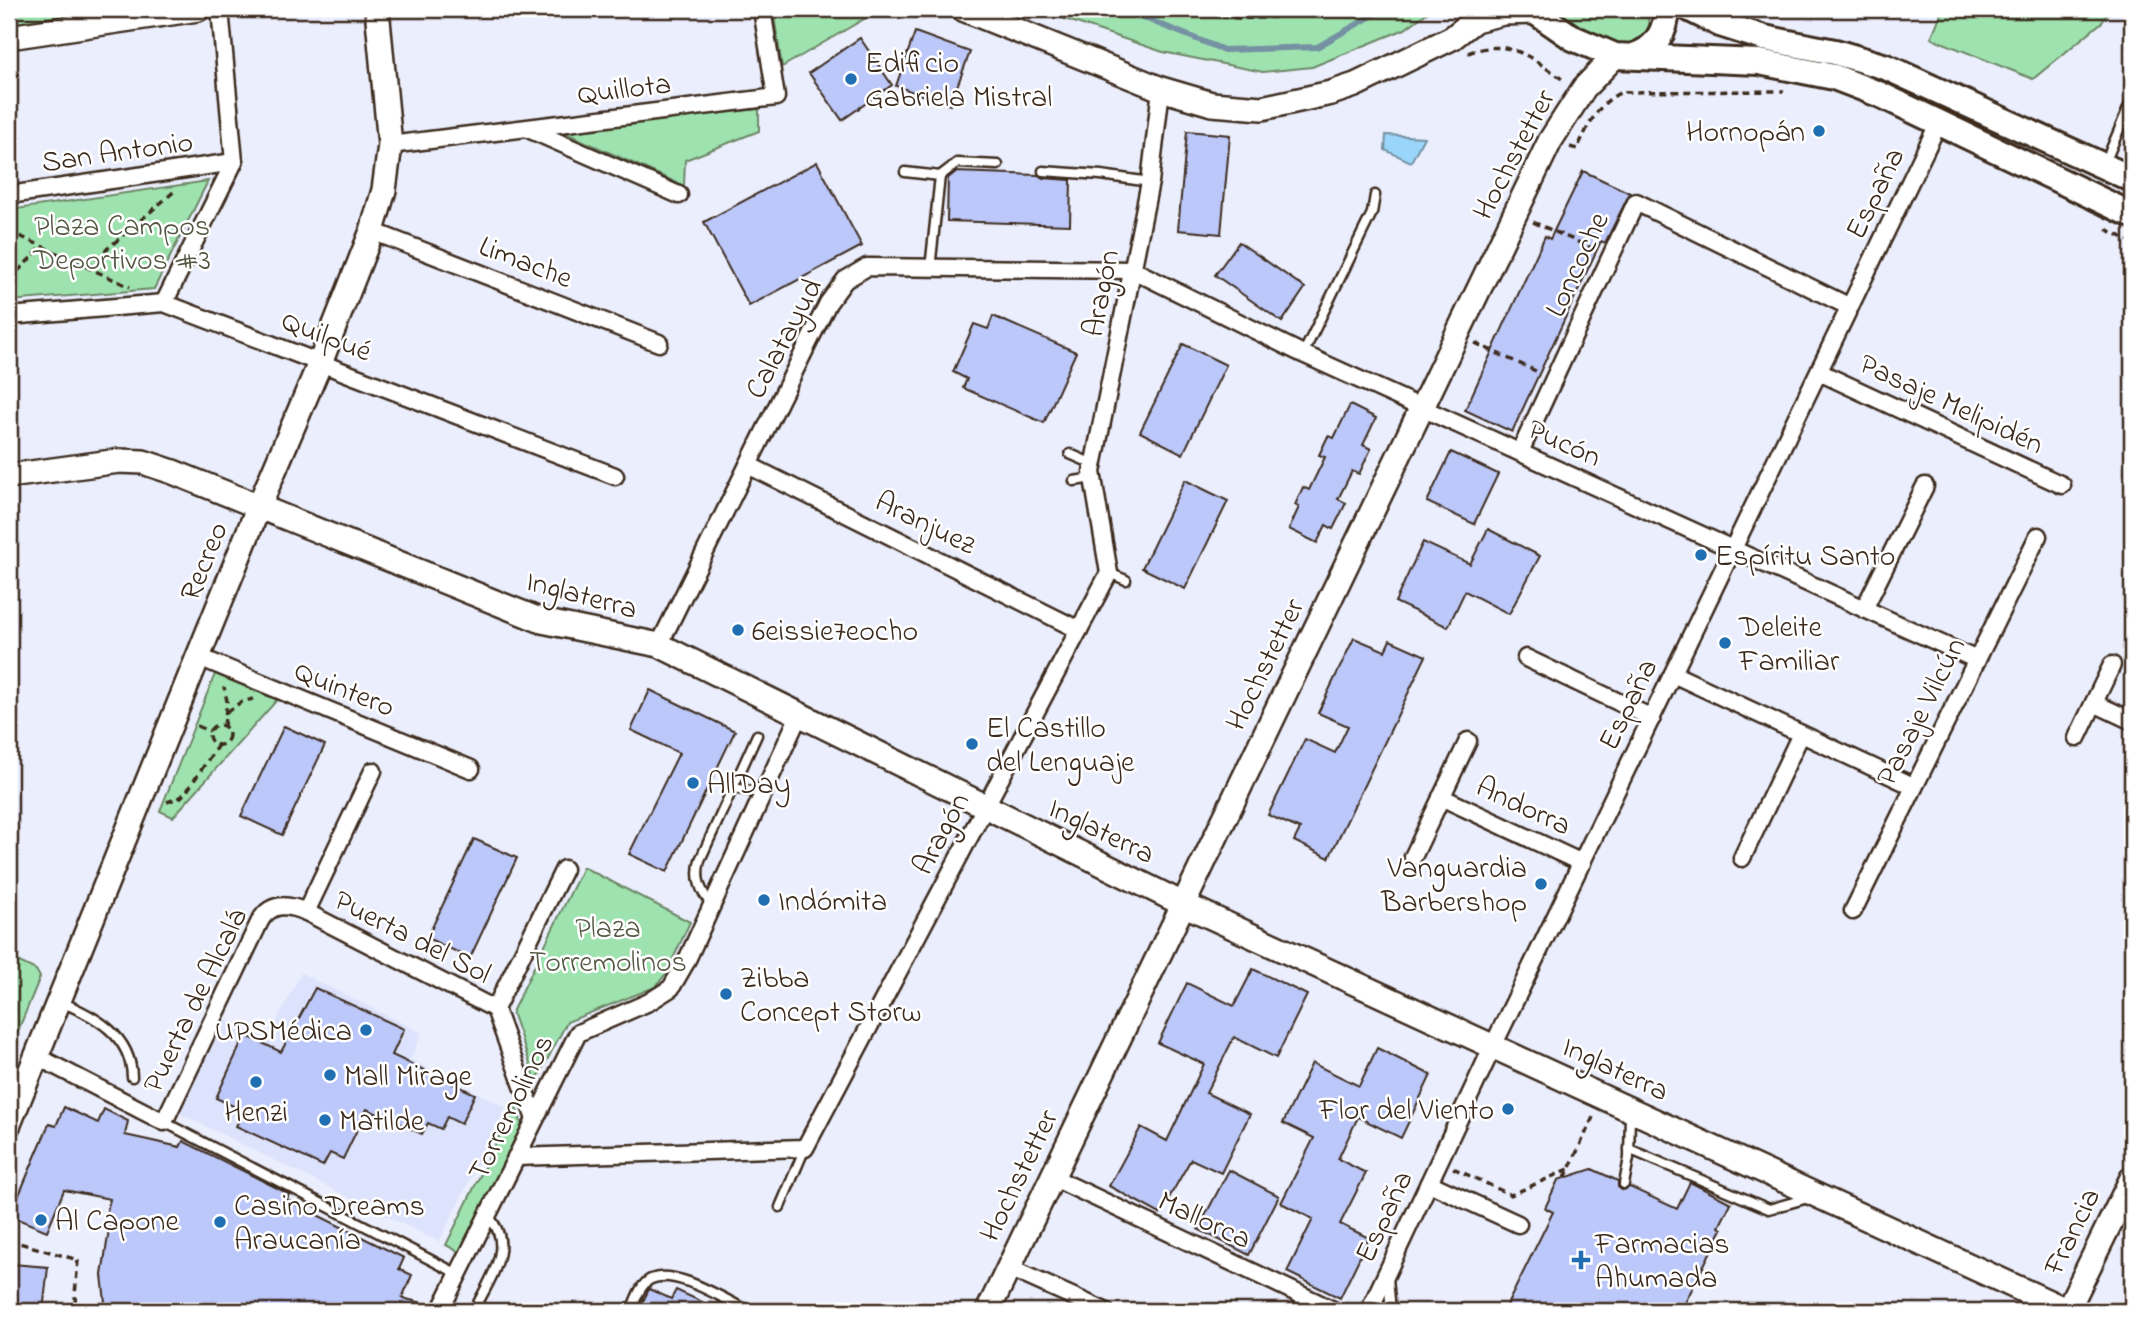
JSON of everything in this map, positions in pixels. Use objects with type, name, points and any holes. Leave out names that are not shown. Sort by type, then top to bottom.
[{"type":"main road","points":[[1624,56],[1649,50],[1656,44],[1666,22],[1667,9]]},
{"type":"main road","points":[[1690,9],[1720,24],[1764,38],[1835,52],[1886,67],[2123,168]]},
{"type":"main road","points":[[1533,10],[1573,38],[1624,56],[1759,62],[1810,71],[1881,95],[2132,215]]},
{"type":"street","points":[[9,37],[198,9]]},
{"type":"street","points":[[164,303],[234,162],[220,9]]},
{"type":"street","name":"Recreo","points":[[9,1124],[372,230],[384,190],[390,145],[377,9]]},
{"type":"street","name":"Quillota","points":[[390,145],[776,97],[762,9]]},
{"type":"street","points":[[963,9],[1161,89],[1212,104],[1262,108],[1355,85],[1452,38],[1475,20],[1503,13],[1533,10]]},
{"type":"street","name":"Hochstetter","points":[[988,1311],[1550,141],[1584,88],[1624,56]]},
{"type":"street","name":"Aragón","points":[[805,1149],[1109,573],[1094,471],[1150,182],[1161,89]]},
{"type":"street","name":"España","points":[[1369,1311],[1493,1046],[1939,122]]},
{"type":"street","points":[[526,128],[679,195]]},
{"type":"street","name":"San Antonio","points":[[9,195],[234,162]]},
{"type":"street","name":"Loncoche","points":[[1520,452],[1636,202],[1850,307]]},
{"type":"street","name":"Limache","points":[[372,230],[659,343]]},
{"type":"street","name":"Calatayud","points":[[659,645],[828,303],[845,280],[867,267],[930,270],[1133,270]]},
{"type":"street","name":"Pucón","points":[[1133,270],[1303,354],[1977,660]]},
{"type":"street","name":"Quilpué","points":[[9,316],[164,303],[615,476]]},
{"type":"street","name":"Pasaje Melipidén","points":[[1818,372],[2062,485]]},
{"type":"street","name":"Inglaterra","points":[[9,476],[119,461],[143,462],[542,621],[659,645],[1184,904],[2067,1311]]},
{"type":"street","name":"Aranjuez","points":[[748,466],[1079,630]]},
{"type":"street","points":[[1864,609],[1925,486]]},
{"type":"street","name":"Pasaje Vilcún","points":[[1853,911],[2038,536]]},
{"type":"street","name":"Quintero","points":[[199,657],[471,769]]},
{"type":"street","points":[[1526,658],[1652,718]]},
{"type":"street","points":[[2077,738],[2112,665]]},
{"type":"street","points":[[1673,674],[1913,786]]},
{"type":"street","points":[[2094,703],[2132,721]]},
{"type":"street","name":"Torremolinos","points":[[440,1310],[578,1032],[649,1002],[671,988],[686,962],[800,713]]},
{"type":"street","points":[[1742,858],[1801,734]]},
{"type":"street","name":"Andorra","points":[[1413,857],[1468,741]]},
{"type":"street","points":[[306,912],[373,771]]},
{"type":"street","name":"Andorra","points":[[1441,797],[1582,863]]},
{"type":"street","points":[[535,1119],[495,1009],[564,869]]},
{"type":"street","name":"Puerta de Alcalá","points":[[36,1056],[164,1122],[265,912],[277,906],[292,906],[306,912]]},
{"type":"street","name":"Puerta del Sol","points":[[306,912],[495,1009]]},
{"type":"street","points":[[516,1157],[805,1149]]},
{"type":"street","name":"Mallorca","points":[[1052,1177],[1335,1311]]},
{"type":"street","name":"Francia","points":[[2067,1311],[2132,1178]]},
{"type":"street","points":[[1429,1183],[1518,1224]]},
{"type":"street","points":[[1009,1268],[1105,1311]]},
{"type":"lane","points":[[2123,168],[2132,99]]},
{"type":"lane","points":[[905,172],[940,176],[957,163],[998,165]]},
{"type":"lane","points":[[1043,171],[1150,182]]},
{"type":"lane","points":[[930,270],[940,176]]},
{"type":"lane","points":[[1303,354],[1372,213],[1375,195]]},
{"type":"lane","points":[[1070,454],[1094,471],[1074,481]]},
{"type":"lane","points":[[1109,573],[1126,580]]},
{"type":"lane","points":[[712,905],[701,891],[698,867],[757,735]]},
{"type":"lane","points":[[733,788],[763,793]]},
{"type":"lane","points":[[59,1001],[84,1011],[119,1038],[129,1055],[132,1077]]},
{"type":"lane","points":[[1624,1184],[1631,1110]]},
{"type":"lane","points":[[164,1122],[458,1274]]},
{"type":"lane","points":[[780,1207],[805,1149]]},
{"type":"lane","points":[[1629,1149],[1769,1209],[1816,1195]]},
{"type":"lane","points":[[474,1311],[501,1253],[498,1230],[487,1216]]},
{"type":"lane","points":[[1388,1271],[1391,1311]]},
{"type":"lane","points":[[631,1311],[643,1285],[651,1279],[675,1276],[748,1311]]},
{"type":"path","points":[[1198,9],[1207,13],[1252,18],[1322,9]]},
{"type":"path","points":[[1452,38],[1462,55],[1484,47],[1513,48],[1571,84]]},
{"type":"path","points":[[1550,141],[1577,149],[1596,111],[1611,97],[1622,92],[1785,90]]},
{"type":"path","points":[[86,267],[185,182]]},
{"type":"path","points":[[1515,214],[1611,256]]},
{"type":"path","points":[[2098,224],[2132,242]]},
{"type":"path","points":[[9,232],[130,288]]},
{"type":"path","points":[[9,280],[42,247]]},
{"type":"path","points":[[1457,335],[1554,379]]},
{"type":"path","points":[[221,681],[226,693],[224,726]]},
{"type":"path","points":[[226,712],[248,700],[270,698],[274,690]]},
{"type":"path","points":[[216,725],[224,726],[230,732],[229,739],[218,745],[210,739],[210,731],[216,725]]},
{"type":"path","points":[[197,726],[210,731]]},
{"type":"path","points":[[166,802],[181,797],[187,791],[218,745]]},
{"type":"path","points":[[1565,1178],[1603,1097]]},
{"type":"path","points":[[1439,1162],[1511,1195],[1569,1169]]},
{"type":"path","points":[[9,1240],[78,1260],[76,1311]]},
{"type":"shaded area","points":[[301,973],[422,1033],[410,1060],[506,1107],[439,1242],[179,1113],[225,1020],[267,1040]]},
{"type":"green space","points":[[9,9],[136,9],[9,27]]},
{"type":"green space","points":[[773,9],[881,9],[782,67]]},
{"type":"green space","points":[[1035,9],[1432,9],[1405,29],[1312,67],[1263,72],[1163,52]]},
{"type":"green space","points":[[1555,9],[1647,9],[1649,26],[1641,41],[1617,43],[1595,36]]},
{"type":"green space","points":[[1943,9],[2111,9],[2102,22],[2033,79],[1931,38]]},
{"type":"green space","points":[[759,109],[759,131],[685,160],[684,186],[559,130]]},
{"type":"green space","name":"Plaza Campos Deportivos #3","points":[[208,181],[154,289],[9,301],[9,210]]},
{"type":"green space","points":[[215,674],[277,700],[173,817],[160,811]]},
{"type":"green space","name":"Plaza Torremolinos","points":[[583,867],[690,922],[666,974],[655,987],[567,1022],[536,1081],[512,1012]]},
{"type":"green space","points":[[9,957],[36,970],[40,977],[9,1053]]},
{"type":"green space","points":[[515,1104],[522,1125],[461,1253],[446,1245]]},
{"type":"water","points":[[1386,135],[1424,137],[1411,162],[1385,150]]},
{"type":"building","name":"Edificio Gabriela Mistral","points":[[915,32],[970,52],[950,105],[896,86]]},
{"type":"building","name":"Edificio Gabriela Mistral","points":[[860,38],[892,85],[842,120],[809,73]]},
{"type":"building","points":[[1187,131],[1230,135],[1221,234],[1178,230]]},
{"type":"building","points":[[817,162],[862,246],[749,306],[704,222]]},
{"type":"building","points":[[1583,171],[1630,193],[1605,243],[1601,241],[1512,432],[1465,410],[1545,236],[1550,239]]},
{"type":"building","points":[[956,172],[1038,175],[1043,178],[1071,180],[1070,225],[947,221],[948,178]]},
{"type":"building","points":[[1239,242],[1305,288],[1282,322],[1215,275]]},
{"type":"building","points":[[993,316],[1076,352],[1044,423],[963,388],[967,379],[953,372],[974,324],[988,329]]},
{"type":"building","points":[[1183,344],[1226,365],[1183,454],[1140,432]]},
{"type":"building","points":[[1350,405],[1376,418],[1363,445],[1371,449],[1359,474],[1352,471],[1338,499],[1346,503],[1333,529],[1326,525],[1317,543],[1289,529],[1299,507],[1295,505],[1303,487],[1309,490],[1325,457],[1319,455],[1328,436],[1334,438]]},
{"type":"building","points":[[1451,452],[1498,474],[1474,524],[1427,502]]},
{"type":"building","points":[[1185,480],[1228,501],[1185,589],[1142,568]]},
{"type":"building","points":[[1488,529],[1540,556],[1509,614],[1465,591],[1448,627],[1395,602],[1423,542],[1470,564]]},
{"type":"building","points":[[1354,638],[1385,651],[1390,640],[1426,656],[1329,858],[1294,841],[1300,829],[1268,815],[1305,739],[1335,753],[1348,726],[1318,713]]},
{"type":"building","points":[[650,690],[735,731],[667,872],[629,854],[679,753],[631,730]]},
{"type":"building","points":[[284,726],[325,745],[282,835],[241,816]]},
{"type":"building","points":[[474,839],[517,858],[470,958],[427,938]]},
{"type":"building","points":[[1253,969],[1307,995],[1276,1058],[1234,1037],[1206,1093],[1250,1114],[1221,1173],[1191,1159],[1160,1214],[1109,1186],[1141,1127],[1167,1141],[1204,1064],[1158,1043],[1187,983],[1234,1006]]},
{"type":"building","name":"Mall Mirage","points":[[315,988],[404,1029],[392,1055],[475,1094],[461,1124],[447,1117],[441,1129],[428,1123],[422,1134],[367,1109],[343,1159],[330,1153],[323,1166],[236,1126],[244,1111],[216,1098],[245,1035],[281,1052]]},
{"type":"building","points":[[1377,1048],[1431,1075],[1401,1138],[1358,1117],[1338,1159],[1366,1173],[1340,1224],[1369,1238],[1340,1298],[1287,1272],[1313,1219],[1281,1203],[1314,1138],[1283,1123],[1312,1063],[1359,1086]]},
{"type":"building","name":"Casino Dreams Araucanía","points":[[64,1107],[98,1123],[104,1109],[128,1121],[125,1135],[180,1147],[183,1141],[289,1194],[287,1200],[404,1258],[399,1269],[412,1275],[402,1298],[431,1305],[430,1311],[106,1311],[102,1275],[111,1216],[106,1215],[110,1199],[64,1190],[47,1231],[10,1216],[49,1124],[56,1126]]},
{"type":"building","points":[[1592,1169],[1618,1181],[1618,1187],[1622,1190],[1630,1187],[1677,1209],[1690,1182],[1731,1203],[1719,1227],[1722,1229],[1681,1311],[1504,1311],[1553,1212],[1545,1208],[1558,1180]]},
{"type":"building","points":[[1229,1170],[1279,1196],[1249,1255],[1198,1229]]},
{"type":"building","points":[[12,1264],[48,1267],[43,1311],[9,1311]]},
{"type":"building","points":[[649,1289],[671,1299],[676,1290],[722,1311],[638,1311]]},
{"type":"waterway","points":[[1122,9],[1224,50],[1317,47],[1384,9]]},
{"type":"place","name":"Edificio Gabriela Mistral","points":[[851,79]]},
{"type":"place","name":"Hornopán","points":[[1819,131]]},
{"type":"place","name":"Espíritu Santo","points":[[1701,555]]},
{"type":"place","name":"6eissie7eocho","points":[[738,630]]},
{"type":"place","name":"Deleite Familiar","points":[[1725,643]]},
{"type":"place","name":"El Castillo del Lenguaje","points":[[972,744]]},
{"type":"place","name":"AllDay","points":[[693,783]]},
{"type":"place","name":"Vanguardia Barbershop","points":[[1541,884]]},
{"type":"place","name":"Indómita","points":[[764,900]]},
{"type":"place","name":"Zibba Concept Storw","points":[[726,994]]},
{"type":"place","name":"UPSMédica","points":[[366,1030]]},
{"type":"place","name":"Mall Mirage","points":[[330,1075]]},
{"type":"place","name":"Henzi","points":[[256,1082]]},
{"type":"place","name":"Flor del Viento","points":[[1508,1109]]},
{"type":"place","name":"Matilde","points":[[325,1120]]},
{"type":"place","name":"Al Capone","points":[[41,1220]]},
{"type":"place","name":"Casino Dreams Araucanía","points":[[220,1222]]},
{"type":"place","name":"Farmacias Ahumada","points":[[1581,1260]]}]
